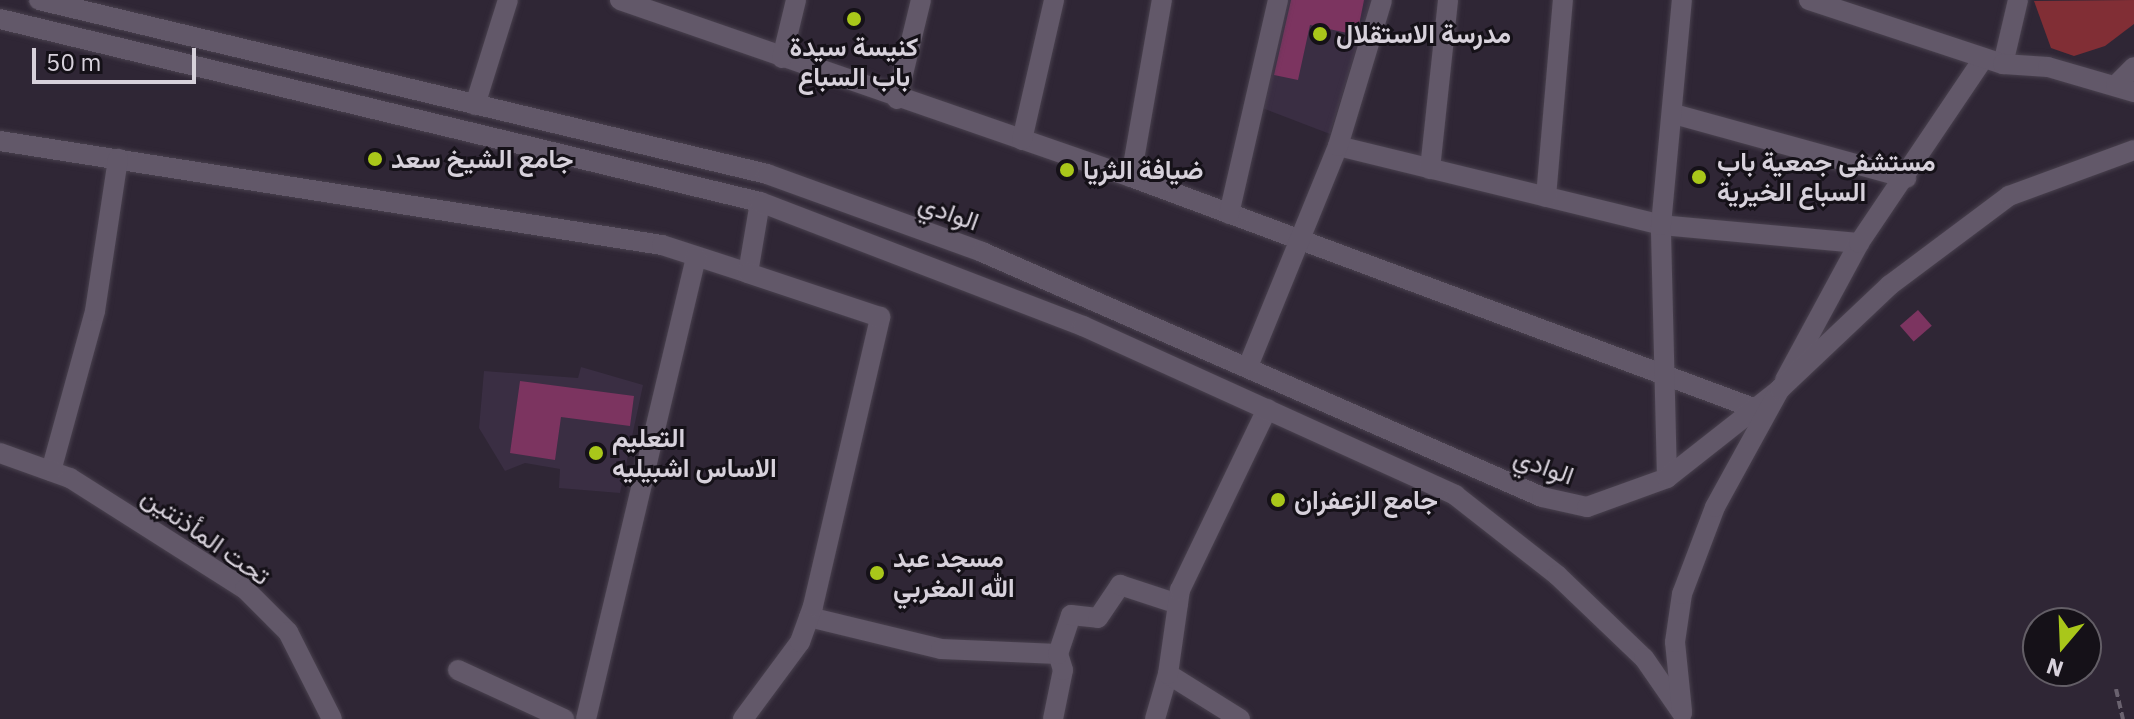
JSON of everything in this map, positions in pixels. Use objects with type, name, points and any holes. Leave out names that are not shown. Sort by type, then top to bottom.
[{"type":"street","name":"الوادي","points":[[39,0],[767,174],[982,252],[1249,364],[1542,497],[1587,507],[1614,503],[1667,478],[1759,410],[1780,389]]},
{"type":"street","points":[[475,105],[508,0]]},
{"type":"street","points":[[620,0],[670,8],[782,58],[1131,177],[1301,242],[1669,372],[1759,410]]},
{"type":"street","points":[[782,58],[796,0]]},
{"type":"street","points":[[897,99],[921,0]]},
{"type":"street","points":[[1022,140],[1054,0]]},
{"type":"street","points":[[1131,177],[1162,0]]},
{"type":"street","points":[[1229,214],[1278,0]]},
{"type":"street","points":[[1249,364],[1338,146],[1382,0]]},
{"type":"street","points":[[1430,169],[1448,0]]},
{"type":"street","points":[[1546,197],[1563,0]]},
{"type":"street","points":[[1667,478],[1669,372],[1661,225],[1674,114],[1682,0]]},
{"type":"street","points":[[1809,0],[1994,61],[2048,67],[2125,88],[2134,67]]},
{"type":"street","points":[[1683,717],[1675,642],[1682,594],[1715,507],[1859,243],[1906,178],[1946,106],[1994,61],[2018,0]]},
{"type":"street","points":[[0,19],[760,202],[1083,326],[1455,495],[1557,575],[1644,658],[1683,717]]},
{"type":"street","points":[[1674,114],[1906,178]]},
{"type":"street","points":[[0,141],[696,257],[880,317],[809,617],[800,642],[743,719]]},
{"type":"street","points":[[1338,146],[1661,225],[1859,243]]},
{"type":"street","points":[[1780,389],[1890,285],[2009,196],[2134,150]]},
{"type":"street","points":[[51,471],[95,311],[118,159]]},
{"type":"street","points":[[748,273],[760,202]]},
{"type":"street","points":[[586,719],[696,257]]},
{"type":"street","points":[[1155,719],[1168,674],[1178,604],[1267,409]]},
{"type":"street","name":"تحت المأذنتين","points":[[0,453],[51,471],[245,589],[288,632],[332,719]]},
{"type":"street","points":[[1057,718],[1063,670],[1058,654],[1071,615],[1098,618],[1120,585],[1178,604]]},
{"type":"street","points":[[809,617],[941,649],[1058,654]]},
{"type":"street","points":[[458,670],[564,719]]},
{"type":"street","points":[[1168,674],[1240,719]]},
{"type":"path","points":[[2116,689],[2123,719]]},
{"type":"shaded area","name":"مدرسة الاستقلال","points":[[1287,0],[1372,0],[1330,134],[1262,108]]},
{"type":"shaded area","points":[[2134,0],[2134,24],[2105,46],[2074,56],[2051,48],[2034,1]]},
{"type":"shaded area","points":[[581,367],[643,385],[620,493],[559,488],[560,469],[525,463],[505,471],[479,428],[484,371],[578,378]]},
{"type":"building","points":[[1291,0],[1364,0],[1357,35],[1310,25],[1298,80],[1274,75]]},
{"type":"building","points":[[1918,310],[1932,326],[1914,342],[1900,326]]},
{"type":"building","points":[[520,381],[634,396],[630,426],[561,417],[555,460],[510,453]]},
{"type":"place","name":"كنيسة سيدة باب السباع","points":[[854,19]]},
{"type":"place","name":"مدرسة الاستقلال","points":[[1320,34]]},
{"type":"place","name":"جامع الشيخ سعد","points":[[375,159]]},
{"type":"place","name":"ضيافة الثريا","points":[[1067,170]]},
{"type":"place","name":"مستشفى جمعية باب السباع الخيرية","points":[[1699,177]]},
{"type":"place","name":"التعلیم الاساس اشبیلیه","points":[[596,453]]},
{"type":"place","name":"جامع الزعفران","points":[[1278,500]]},
{"type":"place","name":"مسجد عبد الله المغربي","points":[[877,573]]}]
